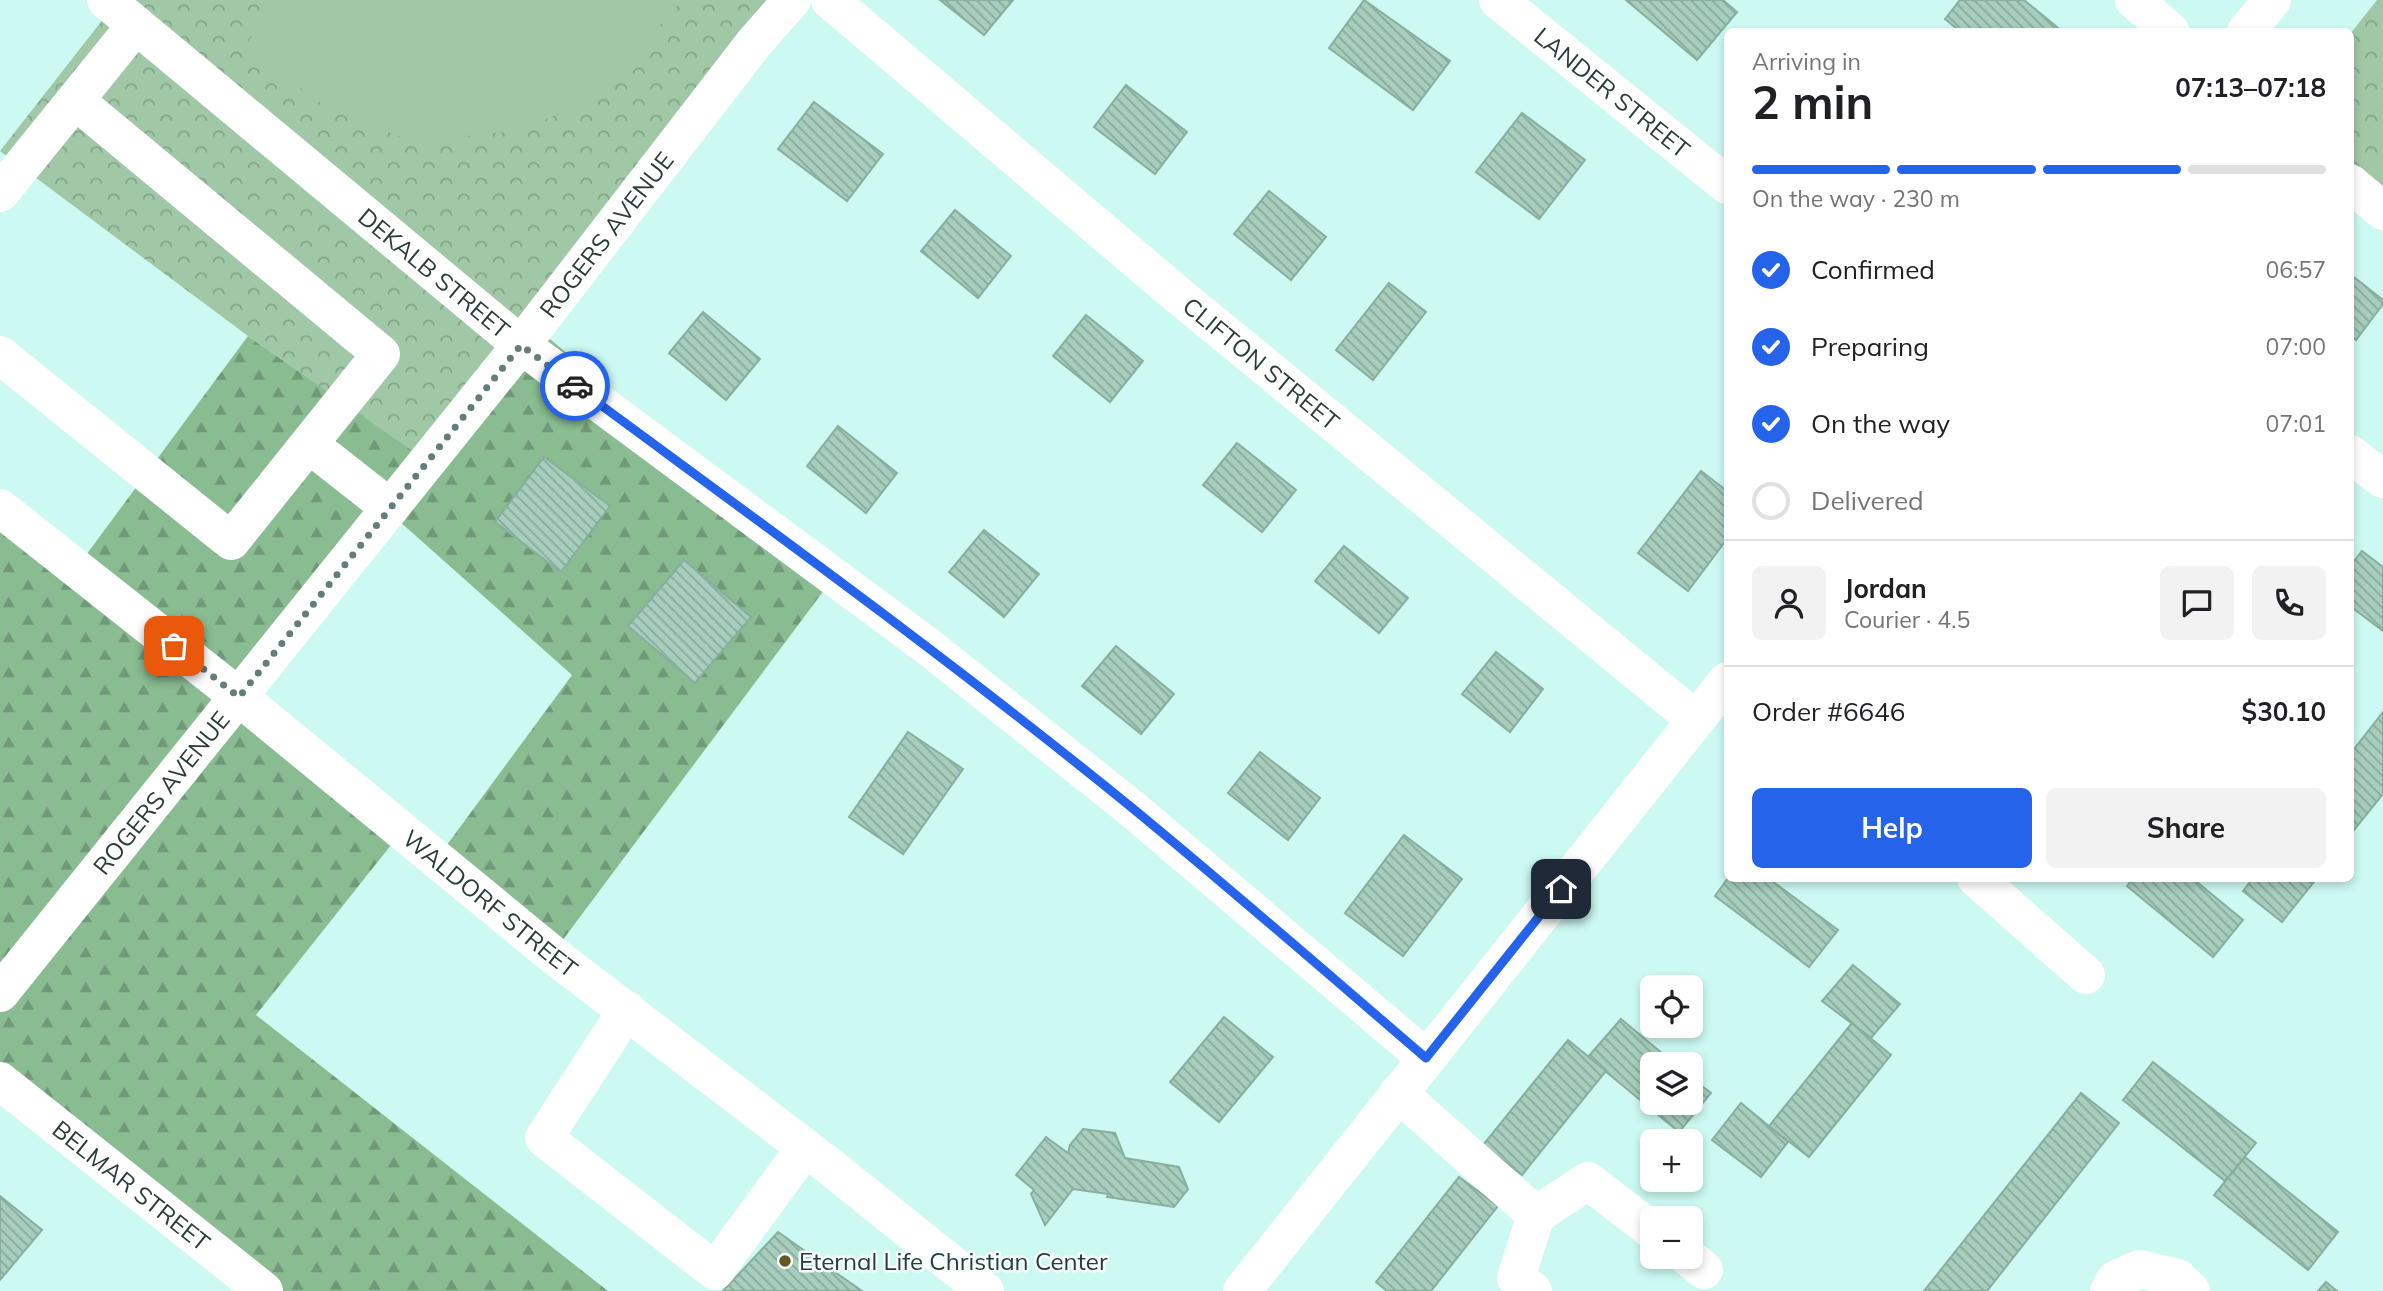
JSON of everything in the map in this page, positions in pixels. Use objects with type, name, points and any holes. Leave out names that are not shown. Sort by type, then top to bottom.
[{"type":"street","name":"DEKALB STREET","points":[[106,0],[521,345],[940,656],[1131,808],[1426,1058]]},
{"type":"street","name":"ROGERS AVENUE","points":[[0,993],[521,345],[754,43],[792,0]]},
{"type":"street","name":"CLIFTON STREET","points":[[830,0],[1173,291],[1696,720]]},
{"type":"street","name":"LANDER STREET","points":[[1498,0],[1724,183]]},
{"type":"street","points":[[2134,0],[2166,28]]},
{"type":"street","points":[[2249,28],[2272,0]]},
{"type":"street","points":[[0,193],[136,25]]},
{"type":"street","points":[[0,355],[231,541],[381,354],[76,101]]},
{"type":"street","points":[[2354,186],[2383,211]]},
{"type":"street","points":[[310,445],[390,508]]},
{"type":"street","points":[[2354,457],[2383,479]]},
{"type":"street","name":"WALDORF STREET","points":[[0,508],[239,697],[554,955],[806,1148],[985,1291]]},
{"type":"street","points":[[1242,1291],[1724,685]]},
{"type":"street","points":[[1981,882],[2086,975]]},
{"type":"street","points":[[627,1010],[544,1138],[715,1271],[806,1148]]},
{"type":"street","name":"BELMAR STREET","points":[[0,1081],[264,1291]]},
{"type":"street","points":[[1398,1093],[1536,1215]]},
{"type":"street","points":[[1533,1291],[1516,1278],[1536,1215],[1588,1181],[1640,1221]]},
{"type":"street","points":[[2109,1291],[2115,1280],[2139,1269],[2178,1278],[2192,1291]]},
{"type":"green space","points":[[99,0],[810,0],[437,468],[248,336],[0,151],[111,9]]},
{"type":"green space","points":[[278,0],[680,2],[600,96],[518,131],[412,141],[332,111],[244,47]]},
{"type":"green space","points":[[2377,0],[2383,0],[2383,201],[2354,177],[2354,29]]},
{"type":"green space","points":[[544,334],[834,577],[556,949],[441,853],[572,675],[398,520],[250,712],[403,830],[256,1015],[608,1291],[246,1291],[0,1095],[0,519],[72,574],[248,336],[437,467]]},
{"type":"building","points":[[940,0],[1013,0],[984,35]]},
{"type":"building","points":[[1364,0],[1450,61],[1413,110],[1329,48]]},
{"type":"building","points":[[1626,0],[1723,0],[1737,12],[1697,60]]},
{"type":"building","points":[[1960,0],[2024,0],[2058,28],[1956,28],[1945,19]]},
{"type":"building","points":[[1126,85],[1187,132],[1155,174],[1094,127]]},
{"type":"building","points":[[814,102],[883,154],[847,201],[778,149]]},
{"type":"building","points":[[1522,113],[1585,160],[1539,219],[1476,172]]},
{"type":"building","points":[[1269,191],[1326,237],[1291,280],[1234,234]]},
{"type":"building","points":[[955,210],[1011,256],[978,298],[921,251]]},
{"type":"building","points":[[2354,277],[2383,300],[2383,304],[2356,340]]},
{"type":"building","points":[[1389,283],[1426,312],[1373,380],[1336,350]]},
{"type":"building","points":[[703,312],[760,359],[726,400],[669,353]]},
{"type":"building","points":[[1086,315],[1143,361],[1110,402],[1053,356]]},
{"type":"building","points":[[838,426],[897,473],[866,513],[807,466]]},
{"type":"building","points":[[1237,443],[1296,490],[1262,532],[1203,485]]},
{"type":"building","points":[[544,457],[610,506],[561,572],[495,522]]},
{"type":"building","points":[[1701,471],[1724,489],[1724,543],[1688,591],[1638,553]]},
{"type":"building","points":[[984,530],[1039,574],[1004,617],[949,572]]},
{"type":"building","points":[[1344,546],[1408,598],[1379,633],[1315,581]]},
{"type":"building","points":[[2362,551],[2383,567],[2383,631],[2354,609],[2354,561]]},
{"type":"building","points":[[684,560],[751,617],[695,683],[628,626]]},
{"type":"building","points":[[1116,646],[1174,694],[1141,734],[1082,686]]},
{"type":"building","points":[[1496,652],[1543,689],[1510,732],[1462,694]]},
{"type":"building","points":[[2383,712],[2383,794],[2354,830],[2354,749]]},
{"type":"building","points":[[908,732],[963,769],[903,854],[849,817]]},
{"type":"building","points":[[1260,752],[1320,798],[1288,840],[1228,793]]},
{"type":"building","points":[[1404,835],[1462,879],[1403,956],[1345,913]]},
{"type":"building","points":[[1725,882],[1773,882],[1838,930],[1809,967],[1715,896]]},
{"type":"building","points":[[2130,882],[2197,882],[2243,920],[2213,957],[2127,886]]},
{"type":"building","points":[[2250,882],[2314,882],[2282,922],[2243,891]]},
{"type":"building","points":[[1853,965],[1900,1004],[1871,1038],[1822,1001]]},
{"type":"building","points":[[1224,1017],[1273,1057],[1219,1122],[1170,1082]]},
{"type":"building","points":[[1621,1019],[1640,1035],[1640,1038],[1644,1038],[1661,1052],[1640,1052],[1640,1100],[1588,1057]]},
{"type":"building","points":[[1852,1023],[1891,1055],[1809,1157],[1769,1126]]},
{"type":"building","points":[[1568,1040],[1606,1071],[1522,1175],[1483,1145]]},
{"type":"building","points":[[2153,1062],[2256,1143],[2225,1181],[2123,1100]]},
{"type":"building","points":[[1703,1087],[1711,1093],[1703,1103]]},
{"type":"building","points":[[2081,1093],[2119,1123],[1987,1291],[1924,1291]]},
{"type":"building","points":[[1741,1103],[1788,1142],[1761,1177],[1712,1140]]},
{"type":"building","points":[[1658,1115],[1693,1115],[1681,1129],[1675,1129]]},
{"type":"building","points":[[1083,1129],[1115,1133],[1125,1158],[1179,1167],[1188,1189],[1174,1207],[1073,1189],[1045,1225],[1031,1194],[1034,1190],[1016,1175],[1046,1137],[1068,1153],[1070,1145]]},
{"type":"building","points":[[2245,1157],[2338,1232],[2308,1270],[2214,1195]]},
{"type":"building","points":[[1459,1177],[1498,1206],[1431,1291],[1387,1291],[1376,1282]]},
{"type":"building","points":[[0,1196],[42,1230],[0,1280]]},
{"type":"building","name":"Eternal Life Christian Center","points":[[778,1232],[862,1291],[723,1291]]},
{"type":"building","points":[[2326,1282],[2337,1291],[2318,1291]]},
{"type":"way so far","points":[[174,646],[239,697],[521,345],[575,386]]},
{"type":"place","name":"Eternal Life Christian Center","points":[[785,1261]]},
{"type":"route","points":[[575,386],[930,648],[1131,808],[1426,1058],[1561,889]]}]
